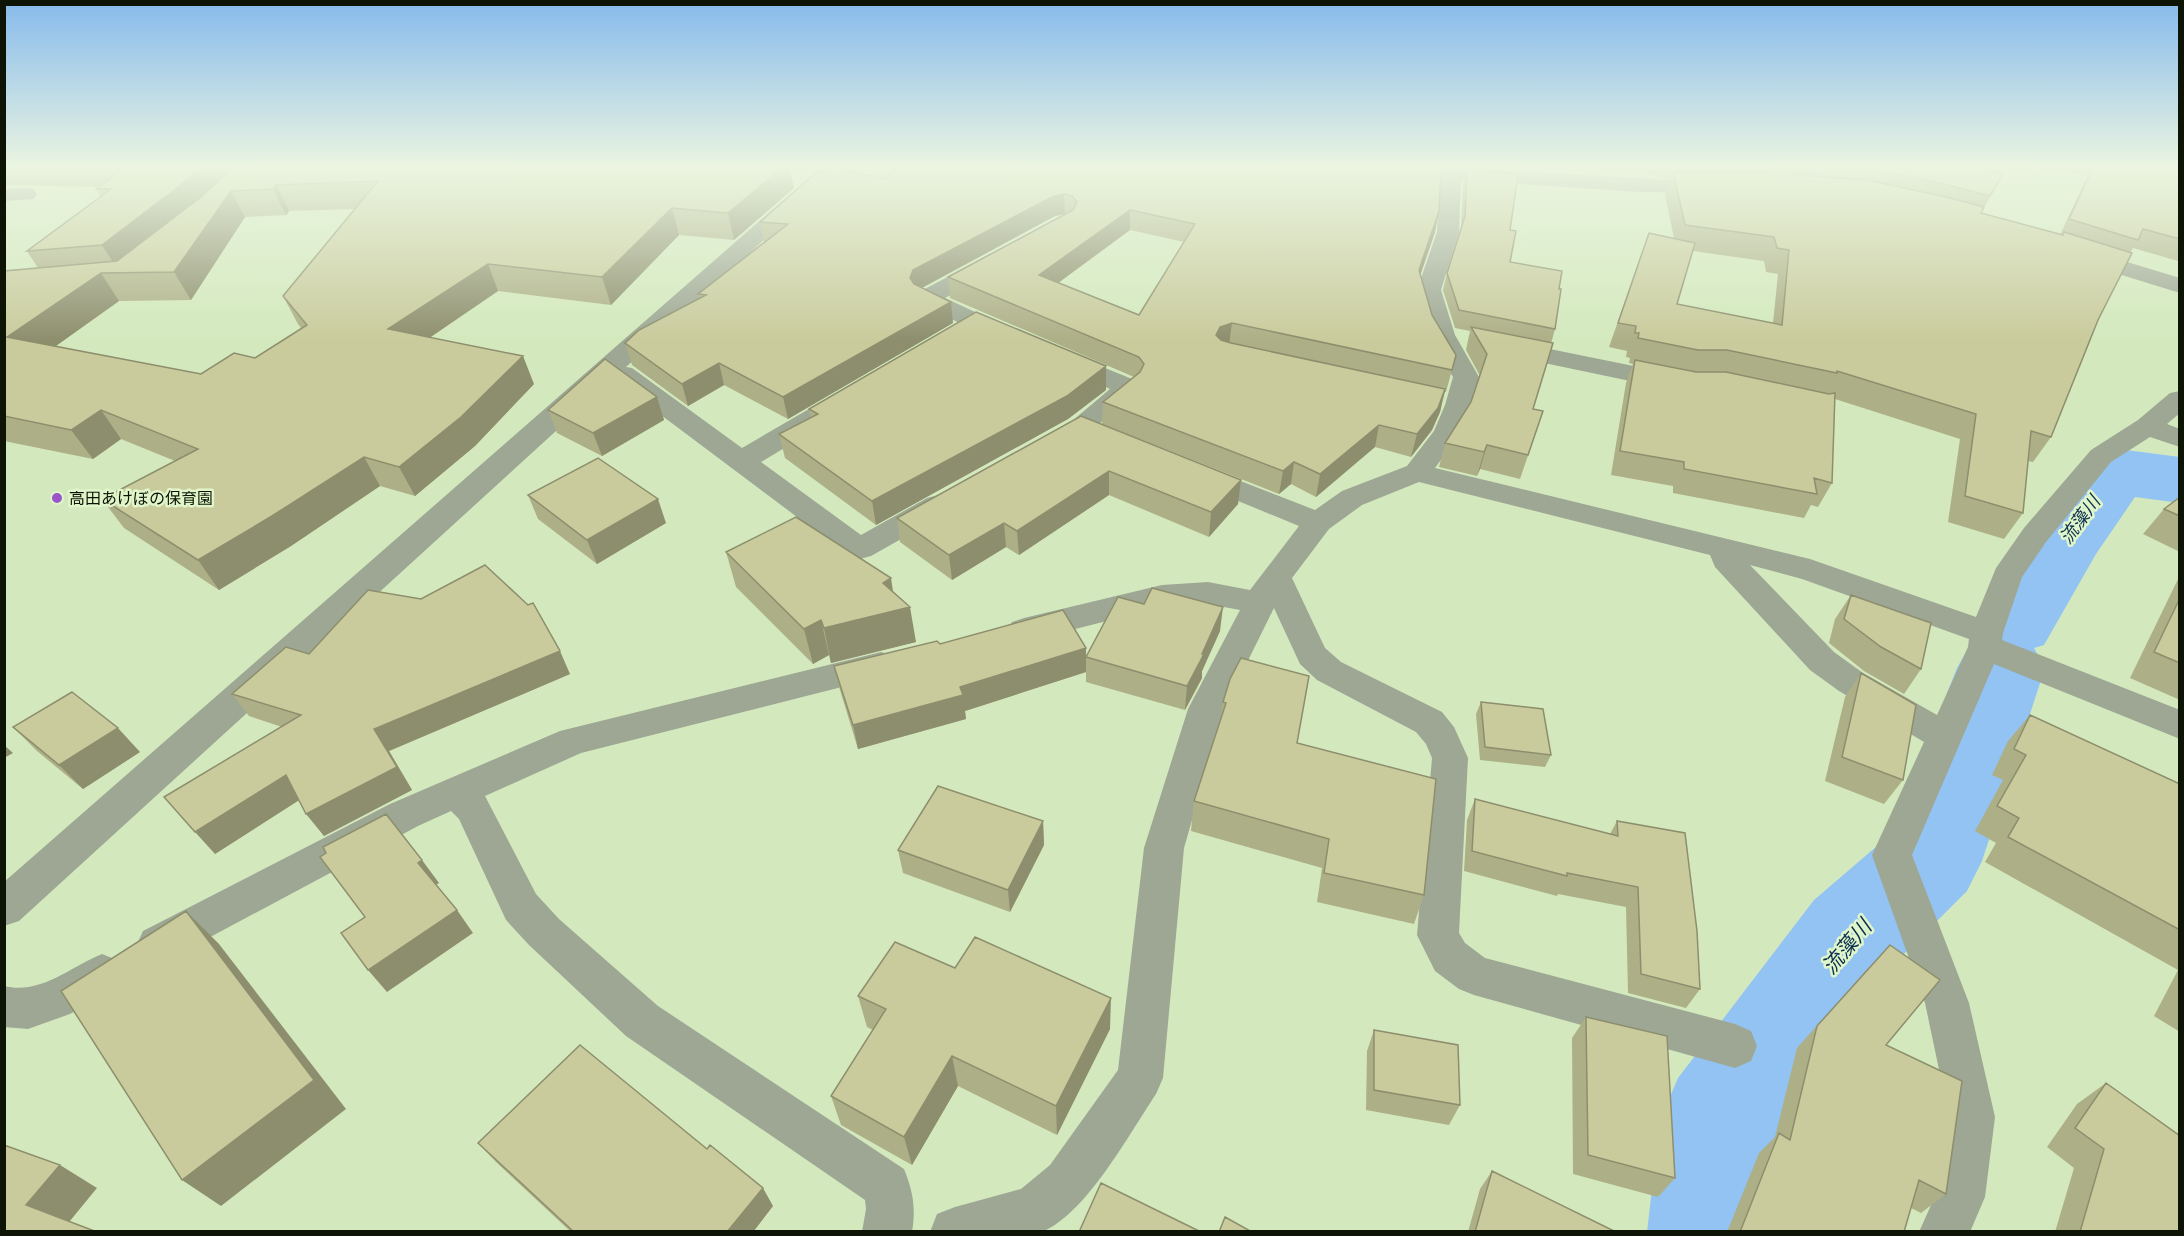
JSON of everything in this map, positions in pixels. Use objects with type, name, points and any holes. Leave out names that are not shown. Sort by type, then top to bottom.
[{"type":"street","points":[[4,908],[768,226]]},
{"type":"street","points":[[955,1232],[1034,1210],[1067,1182],[1140,1078],[1164,848],[1206,710],[1268,590],[1318,522],[1352,498],[1417,472],[1447,433],[1448,403],[1466,378],[1442,335],[1429,290],[1448,226]]},
{"type":"street","points":[[2059,248],[2180,286]]},
{"type":"street","points":[[977,329],[926,298],[1005,256]]},
{"type":"street","points":[[1442,335],[1696,385]]},
{"type":"street","points":[[1042,350],[1128,387],[1069,432],[1112,440]]},
{"type":"street","points":[[612,366],[860,549],[965,490]]},
{"type":"street","points":[[1944,1232],[1960,1197],[1972,1117],[1947,1003],[1892,855],[1985,640],[2007,576],[2035,535],[2101,456],[2148,426],[2180,399]]},
{"type":"street","points":[[741,461],[843,400]]},
{"type":"street","points":[[2148,426],[2180,439]]},
{"type":"street","points":[[1177,466],[1318,522]]},
{"type":"street","points":[[1417,472],[1810,570],[1985,640],[2180,725]]},
{"type":"street","points":[[1724,548],[1726,560],[1822,661],[1945,737]]},
{"type":"street","points":[[989,638],[1162,596],[1268,590]]},
{"type":"street","points":[[1268,590],[1312,655],[1329,671],[1429,722],[1441,737],[1450,758],[1438,935],[1450,957],[1474,975],[1735,1046]]},
{"type":"street","points":[[4,1006],[10,1009],[42,1006],[404,815],[459,793],[573,741],[908,658]]},
{"type":"street","points":[[459,793],[473,809],[521,907],[544,932],[642,1021],[887,1186],[891,1209],[887,1232]]},
{"type":"building","points":[[61,226],[127,226],[102,245],[27,251]]},
{"type":"building","points":[[163,226],[207,226],[174,272],[101,273],[7,337],[201,374],[234,353],[255,358],[307,325],[283,296],[341,226],[654,226],[602,277],[488,264],[388,329],[523,356],[461,417],[399,467],[364,457],[198,560],[102,499],[198,449],[101,410],[71,430],[4,416],[4,271],[117,261]]},
{"type":"building","points":[[786,226],[997,226],[913,270],[910,278],[914,284],[951,302],[783,397],[719,363],[682,384],[625,343],[639,330],[706,295],[698,294]]},
{"type":"building","points":[[1044,226],[1108,226],[1039,275],[1139,315],[1194,226],[1434,226],[1419,270],[1432,315],[1456,355],[1452,370],[1232,323],[1220,327],[1216,335],[1221,340],[1231,343],[1445,389],[1438,408],[1417,434],[1379,425],[1320,474],[1294,462],[1283,471],[1103,402],[1140,372],[1144,364],[1139,357],[948,277]]},
{"type":"building","points":[[1462,226],[1511,226],[1510,230],[1516,231],[1510,262],[1562,271],[1555,329],[1459,310],[1447,273]]},
{"type":"building","points":[[1690,226],[2028,226],[2063,235],[2064,232],[2132,253],[2098,320],[2051,437],[2031,431],[2023,513],[1965,496],[1976,414],[1837,371],[1837,373],[1727,350],[1698,350],[1638,338],[1639,333],[1635,333],[1636,326],[1618,323],[1649,233],[1695,243],[1677,304],[1782,325],[1789,250],[1777,248],[1774,237]]},
{"type":"building","points":[[2091,226],[2180,226],[2180,239],[2143,229],[2138,240]]},
{"type":"building","points":[[976,312],[1106,366],[1067,396],[872,501],[779,434],[818,414],[809,409]]},
{"type":"building","points":[[1471,327],[1553,343],[1533,409],[1543,411],[1528,455],[1487,445],[1484,452],[1445,443],[1471,402],[1487,354]]},
{"type":"building","points":[[605,359],[657,397],[593,433],[548,410]]},
{"type":"building","points":[[1635,360],[1696,372],[1726,372],[1829,394],[1835,393],[1832,483],[1814,478],[1817,494],[1684,469],[1684,462],[1620,451]]},
{"type":"building","points":[[1081,416],[1241,480],[1211,512],[1109,471],[1017,531],[1004,523],[949,555],[897,518]]},
{"type":"building","points":[[598,458],[658,499],[587,540],[528,495]]},
{"type":"building","points":[[2180,497],[2180,516],[2164,509]]},
{"type":"building","points":[[796,517],[891,578],[883,583],[910,607],[824,628],[821,620],[804,629],[726,552]]},
{"type":"building","points":[[485,565],[528,605],[533,603],[560,651],[374,729],[397,767],[306,814],[286,775],[195,832],[164,797],[301,715],[232,694],[286,647],[309,654],[368,590],[421,599]]},
{"type":"building","points":[[1152,588],[1223,607],[1202,654],[1204,654],[1187,686],[1086,657],[1118,597],[1144,604]]},
{"type":"building","points":[[1851,595],[1931,623],[1921,669],[1881,647],[1844,619]]},
{"type":"building","points":[[2180,598],[2180,663],[2154,652]]},
{"type":"building","points":[[1063,610],[1086,648],[960,687],[963,695],[853,725],[834,666],[937,641],[940,644]]},
{"type":"building","points":[[1241,658],[1309,676],[1297,743],[1436,779],[1424,895],[1324,873],[1329,839],[1194,801],[1226,703],[1223,702],[1230,679]]},
{"type":"building","points":[[1861,673],[1916,705],[1903,780],[1842,757]]},
{"type":"building","points":[[72,692],[118,728],[59,765],[13,727]]},
{"type":"building","points":[[1481,702],[1543,709],[1551,755],[1485,747]]},
{"type":"building","points":[[2030,715],[2180,784],[2180,930],[2008,837],[2019,818],[1997,806],[2026,755],[2014,749]]},
{"type":"building","points":[[938,786],[1043,821],[1008,890],[898,850]]},
{"type":"building","points":[[1475,799],[1618,836],[1617,821],[1685,833],[1697,931],[1700,989],[1641,974],[1638,887],[1567,873],[1567,876],[1472,851]]},
{"type":"building","points":[[386,814],[422,860],[418,863],[457,910],[368,970],[341,933],[365,917],[320,857],[326,853],[323,847]]},
{"type":"building","points":[[186,911],[314,1080],[182,1180],[61,991]]},
{"type":"building","points":[[975,937],[1111,998],[1056,1106],[952,1056],[904,1137],[831,1096],[886,1009],[858,996],[895,942],[955,968]]},
{"type":"building","points":[[1890,945],[1940,980],[1886,1045],[1962,1081],[1946,1194],[1919,1180],[1904,1232],[1740,1232],[1779,1133],[1790,1140],[1817,1026]]},
{"type":"building","points":[[1586,1017],[1667,1036],[1675,1178],[1588,1155]]},
{"type":"building","points":[[1374,1030],[1458,1045],[1460,1105],[1374,1090]]},
{"type":"building","points":[[580,1045],[707,1149],[710,1145],[763,1188],[727,1232],[574,1232],[478,1143]]},
{"type":"building","points":[[2106,1083],[2180,1136],[2180,1232],[2080,1232],[2104,1149],[2075,1128]]},
{"type":"building","points":[[4,1145],[60,1165],[26,1205],[97,1232],[4,1232]]},
{"type":"building","points":[[1492,1171],[1616,1232],[1475,1232]]},
{"type":"building","points":[[1101,1183],[1201,1232],[1079,1232]]},
{"type":"building","points":[[1225,1217],[1252,1232],[1219,1232]]},
{"type":"waterway","name":"流藻川","points":[[2014,624],[2062,544],[2113,475],[2126,473],[2180,480]]},
{"type":"waterway","name":"流藻川","points":[[1711,1232],[1720,1120],[1852,934],[1931,861],[2001,668]]},
{"type":"place","name":"高田あけぼの保育園","points":[[57,498]]}]
